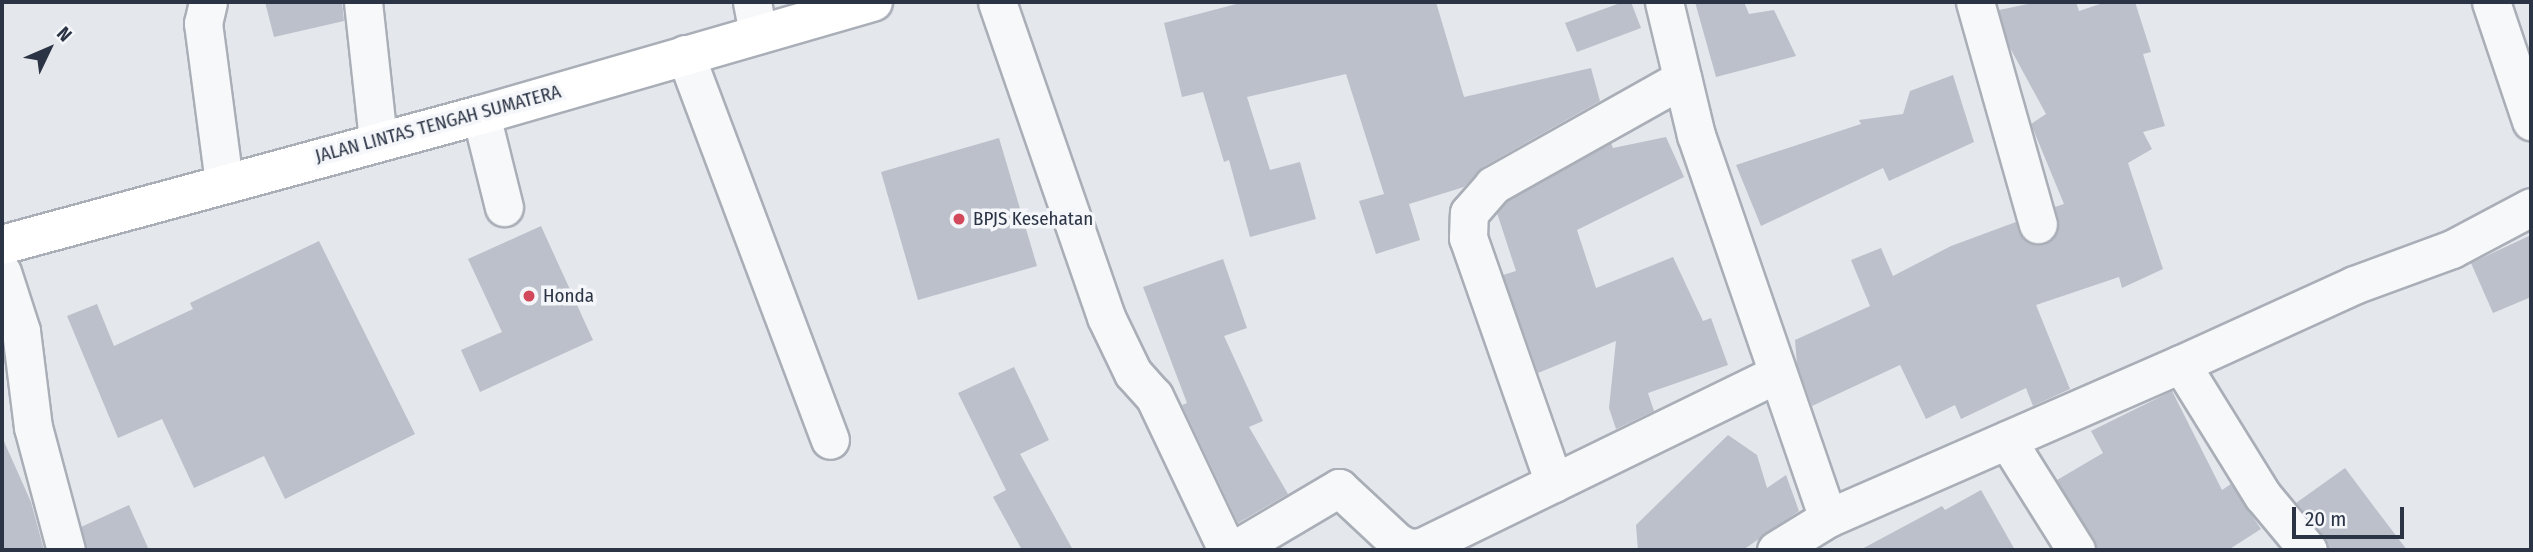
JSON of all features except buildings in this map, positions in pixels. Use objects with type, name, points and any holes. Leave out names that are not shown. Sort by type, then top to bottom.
[{"type":"highway","name":"JALAN LINTAS TENGAH SUMATERA","points":[[2,245],[378,140],[481,115],[685,54],[755,18],[873,2]]},
{"type":"street","points":[[208,2],[203,23],[225,183]]},
{"type":"street","points":[[363,2],[378,140]]},
{"type":"street","points":[[997,2],[1106,317],[1133,373],[1154,396],[1227,550]]},
{"type":"street","points":[[1664,2],[1696,135],[1828,518]]},
{"type":"street","points":[[1975,2],[2038,224]]},
{"type":"street","points":[[2491,2],[2531,121]]},
{"type":"street","points":[[685,54],[830,440]]},
{"type":"street","points":[[1554,483],[1468,238],[1469,213],[1493,185],[1682,79]]},
{"type":"street","points":[[481,115],[504,207]]},
{"type":"street","points":[[1776,550],[1828,518],[2373,277],[2452,249],[2531,207]]},
{"type":"street","points":[[2,272],[21,331],[33,427],[66,550]]},
{"type":"street","points":[[2181,364],[2263,496],[2308,550]]},
{"type":"street","points":[[1234,550],[1334,489],[1344,491],[1397,542],[1415,549],[1777,374]]},
{"type":"street","points":[[2007,440],[2076,550]]},
{"type":"place","name":"BPJS Kesehatan","points":[[959,219]]},
{"type":"place","name":"Honda","points":[[529,296]]}]
